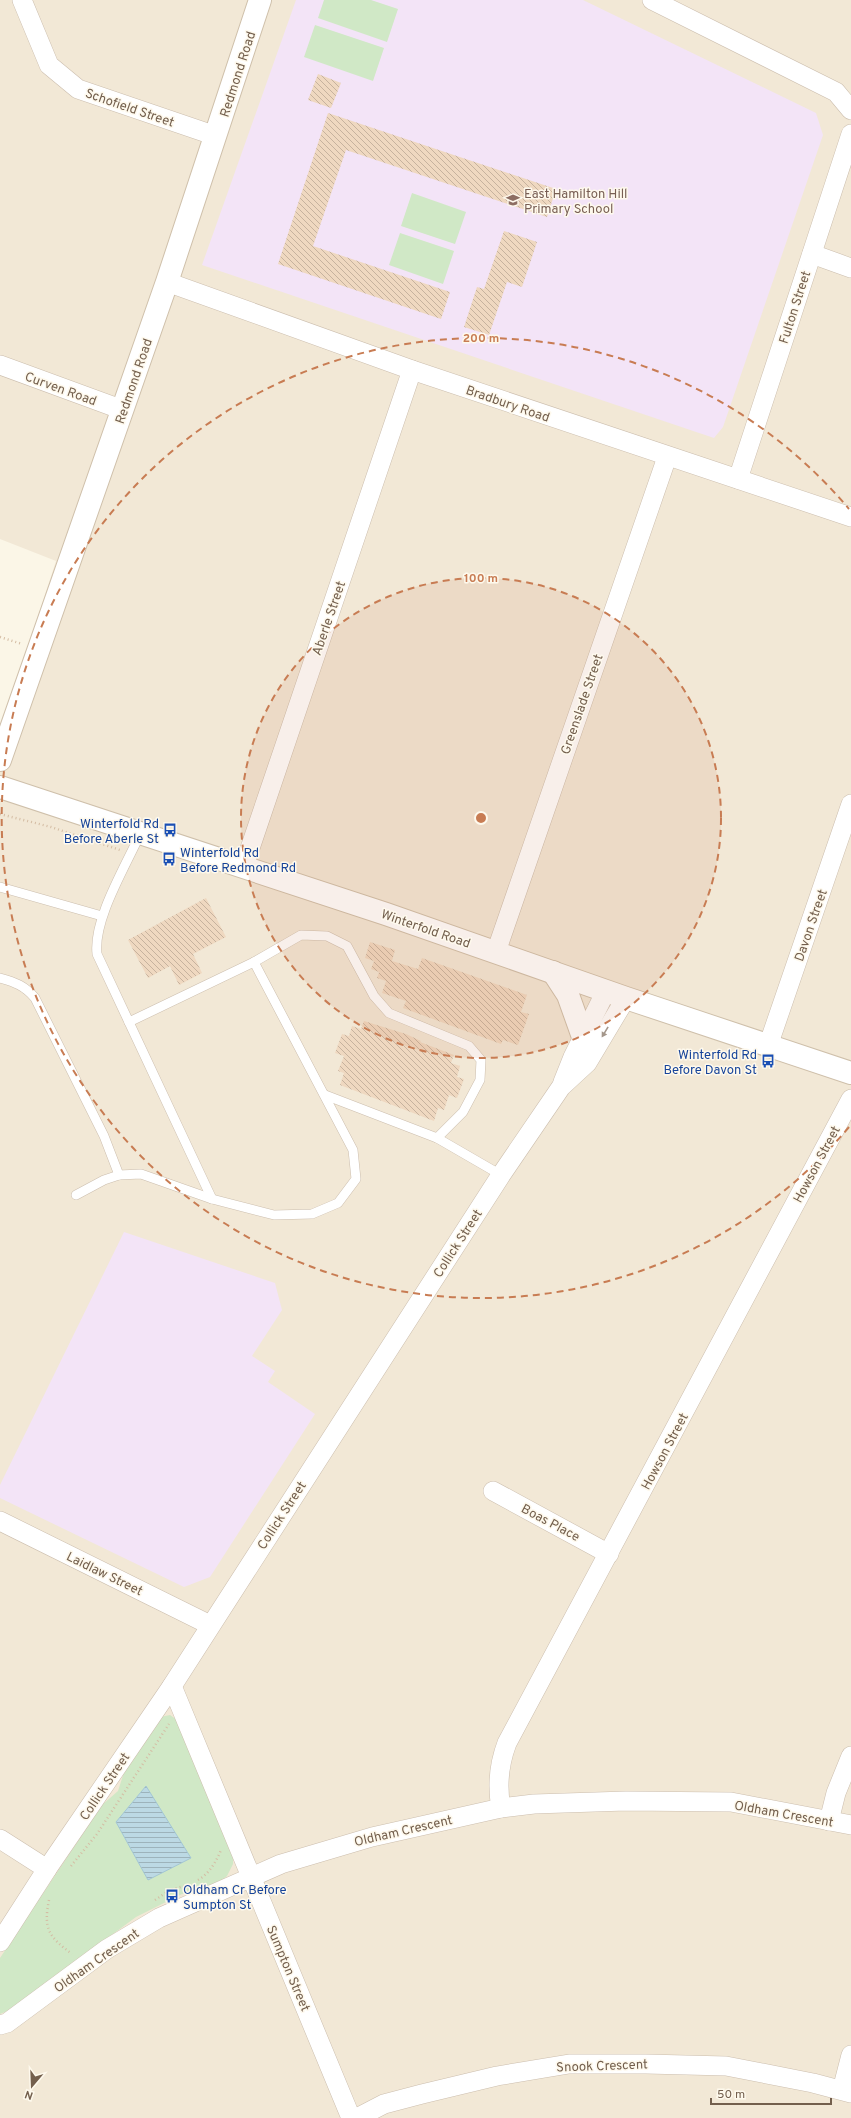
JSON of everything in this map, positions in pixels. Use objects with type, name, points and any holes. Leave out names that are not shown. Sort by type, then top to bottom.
[{"type":"main road","name":"Redmond Road","points":[[0,760],[167,282],[260,0]]},
{"type":"main road","name":"Winterfold Road","points":[[0,787],[140,834],[244,866],[496,952],[616,995],[851,1073]]},
{"type":"main road","points":[[553,972],[568,995],[583,1037]]},
{"type":"street","name":"Schofield Street","points":[[22,0],[49,65],[78,89],[216,136]]},
{"type":"street","points":[[652,0],[836,92],[851,110]]},
{"type":"street","name":"Fulton Street","points":[[738,479],[851,134]]},
{"type":"street","points":[[812,254],[851,268]]},
{"type":"street","name":"Bradbury Road","points":[[167,282],[412,370],[667,457],[851,517]]},
{"type":"street","name":"Curven Road","points":[[0,365],[123,410]]},
{"type":"street","name":"Aberle Street","points":[[244,866],[412,370]]},
{"type":"street","name":"Greenslade Street","points":[[496,952],[667,457]]},
{"type":"street","name":"Davon Street","points":[[768,1046],[851,804]]},
{"type":"street","name":"Collick Street","points":[[0,1942],[47,1869],[172,1686],[501,1176],[561,1087],[583,1037],[616,995]]},
{"type":"street","name":"Collick Street","points":[[561,1087],[586,1063],[616,995]]},
{"type":"street","name":"Howson Street","points":[[501,1808],[499,1782],[501,1760],[507,1743],[851,1099]]},
{"type":"street","name":"Boas Place","points":[[493,1491],[609,1554]]},
{"type":"street","name":"Laidlaw Street","points":[[0,1521],[210,1625]]},
{"type":"street","name":"Sumpton Street","points":[[172,1686],[351,2118]]},
{"type":"street","points":[[830,1821],[836,1793],[851,1756]]},
{"type":"street","name":"Oldham Crescent","points":[[0,2025],[7,2023],[52,1991],[83,1966],[158,1918],[281,1864],[330,1848],[501,1808],[534,1804],[626,1801],[731,1802],[851,1825]]},
{"type":"street","points":[[0,1839],[47,1869]]},
{"type":"street","points":[[846,2092],[851,2055]]},
{"type":"street","name":"Snook Crescent","points":[[357,2118],[384,2104],[422,2094],[497,2076],[569,2064],[726,2066],[813,2083],[846,2092]]},
{"type":"lane","points":[[140,834],[102,916],[96,943],[97,954],[212,1199]]},
{"type":"lane","points":[[0,887],[102,916]]},
{"type":"lane","points":[[129,1022],[254,962],[301,935],[327,936],[347,946],[374,996],[389,1013],[469,1046],[481,1060],[480,1080],[463,1112],[437,1138]]},
{"type":"lane","points":[[76,1195],[104,1180],[119,1175],[141,1174],[212,1199],[274,1215],[312,1214],[338,1203],[356,1179],[353,1150],[254,962]]},
{"type":"lane","points":[[0,978],[16,982],[27,988],[35,998],[104,1136],[119,1175]]},
{"type":"lane","points":[[325,1095],[437,1138],[501,1176]]},
{"type":"path","points":[[0,637],[38,649]]},
{"type":"path","points":[[0,814],[51,827],[131,854]]},
{"type":"path","points":[[71,1867],[98,1834],[181,1706]]},
{"type":"path","points":[[50,1897],[46,1923],[50,1935],[83,1966]]},
{"type":"shaded area","points":[[0,0],[851,0],[851,2118],[0,2118],[0,733],[56,561],[0,539]]},
{"type":"shaded area","name":"East Hamilton Hill Primary School","points":[[296,0],[583,0],[816,113],[823,135],[723,427],[714,438],[202,265]]},
{"type":"shaded area","points":[[124,1232],[275,1283],[282,1310],[252,1356],[275,1371],[268,1382],[315,1414],[210,1577],[184,1587],[0,1498],[0,1485]]},
{"type":"green space","points":[[324,0],[371,0],[398,9],[387,42],[318,18]]},
{"type":"green space","points":[[315,25],[384,48],[373,81],[304,57]]},
{"type":"green space","points":[[412,193],[466,212],[455,244],[401,226]]},
{"type":"green space","points":[[400,233],[454,251],[443,284],[389,265]]},
{"type":"green space","points":[[170,1715],[180,1722],[233,1853],[233,1864],[227,1876],[217,1884],[194,1892],[182,1894],[136,1917],[10,2010],[0,2014],[0,1958],[102,1805],[118,1791],[127,1763],[160,1717]]},
{"type":"water","points":[[146,1786],[191,1858],[148,1880],[116,1822]]},
{"type":"building","points":[[318,74],[341,83],[331,108],[308,100]]},
{"type":"building","points":[[328,113],[556,189],[547,217],[346,150],[313,246],[450,292],[441,319],[278,264]]},
{"type":"building","points":[[504,231],[537,242],[522,287],[507,282],[489,335],[464,327],[477,287],[484,289]]},
{"type":"building","points":[[206,898],[226,937],[193,954],[202,973],[179,985],[170,966],[148,978],[128,940]]},
{"type":"building","points":[[370,942],[395,950],[392,961],[418,969],[422,958],[527,995],[521,1012],[529,1014],[518,1045],[503,1040],[501,1044],[403,1008],[406,1001],[382,993],[386,981],[377,978],[379,972],[371,969],[374,961],[365,958]]},
{"type":"building","points":[[364,1021],[406,1034],[421,1041],[420,1042],[454,1055],[451,1063],[460,1066],[457,1077],[464,1079],[457,1098],[449,1095],[444,1110],[438,1108],[434,1121],[340,1085],[344,1073],[338,1071],[344,1056],[335,1053],[342,1034],[349,1036],[352,1026],[361,1029]]},
{"type":"place","name":"East Hamilton Hill Primary School","points":[[513,200]]},
{"type":"place","name":"Winterfold Rd Before Aberle St","points":[[170,830]]},
{"type":"place","name":"Winterfold Rd Before Redmond Rd","points":[[169,859]]},
{"type":"place","name":"Winterfold Rd Before Davon St","points":[[768,1061]]},
{"type":"place","name":"Oldham Cr Before Sumpton St","points":[[172,1896]]}]
